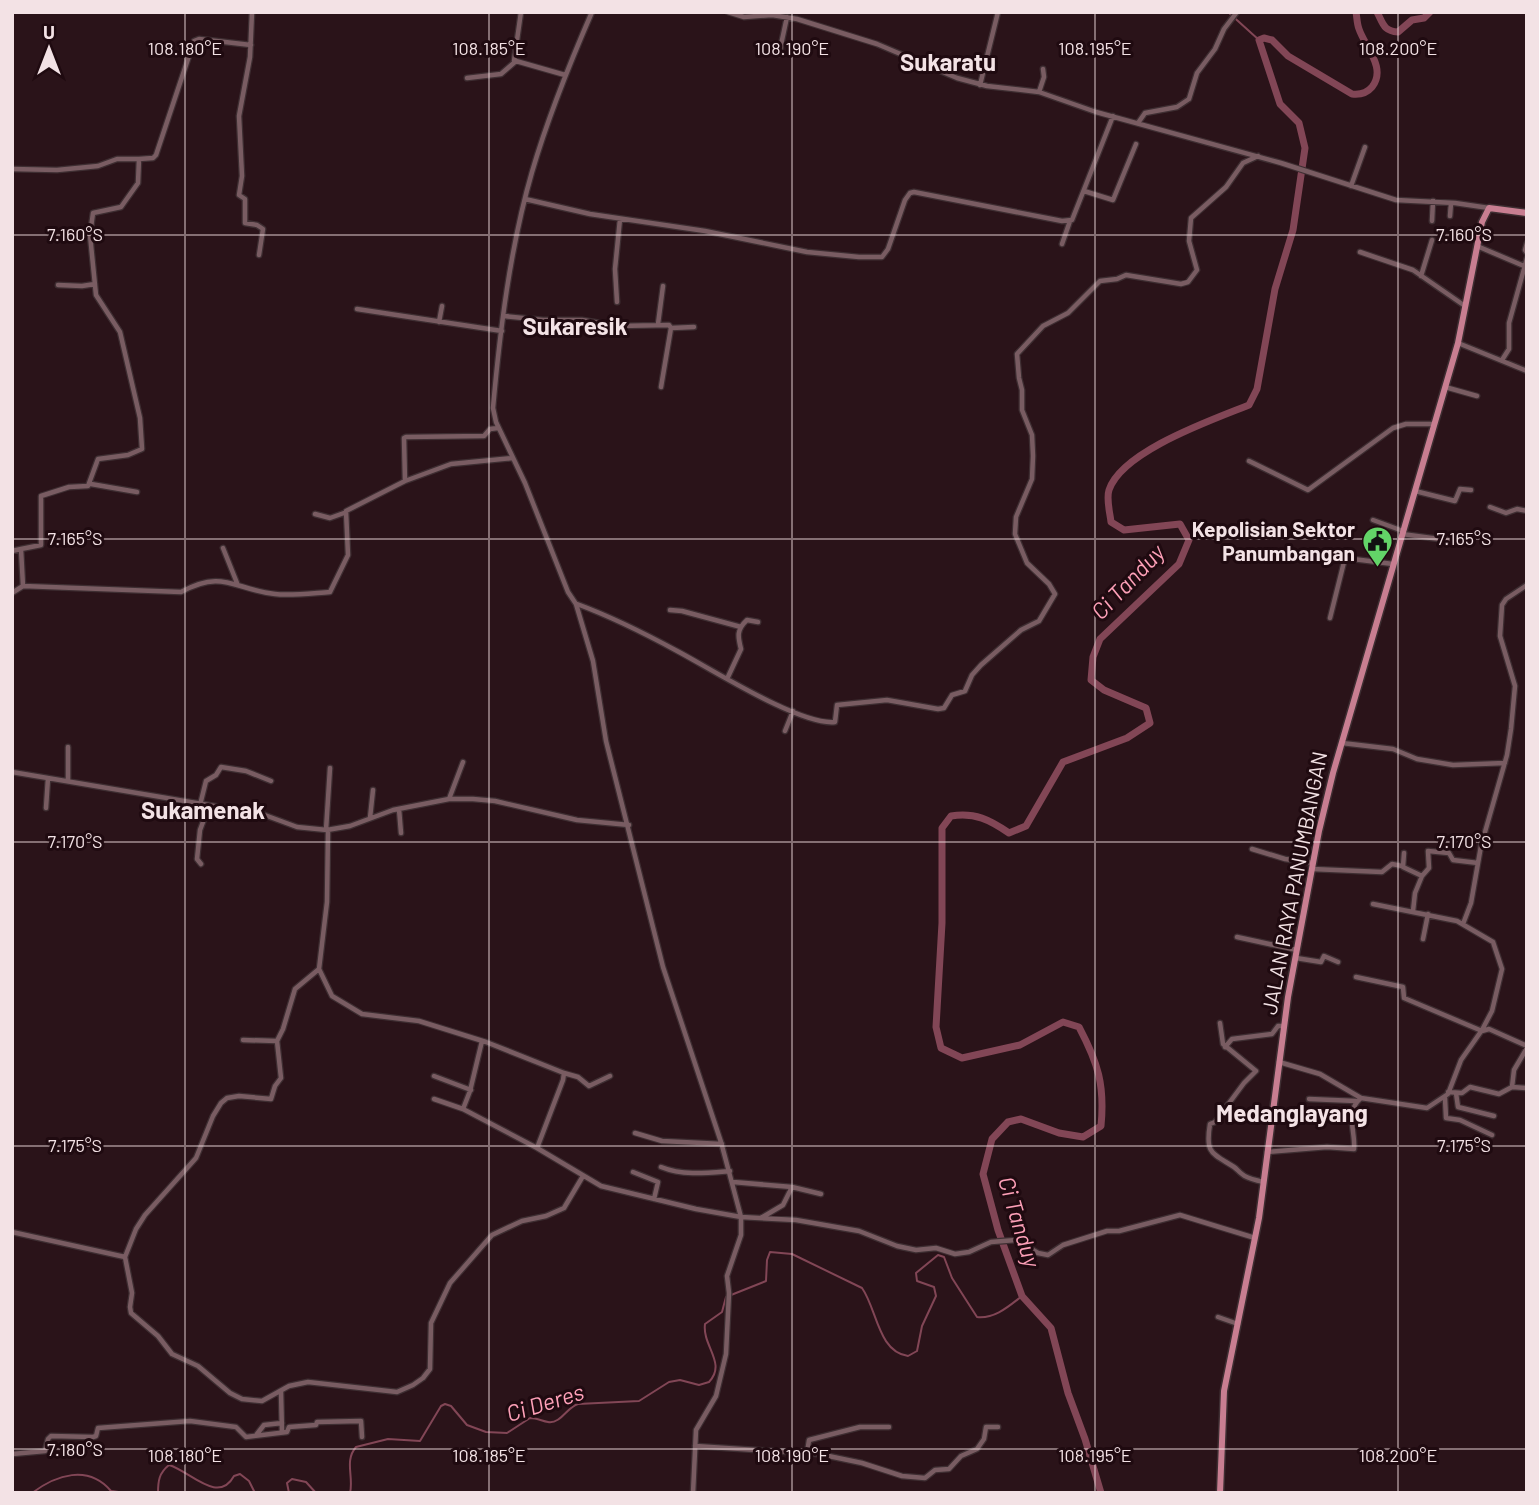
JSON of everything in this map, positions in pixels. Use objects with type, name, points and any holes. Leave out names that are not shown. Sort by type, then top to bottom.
[{"type":"main road","points":[[1489,208],[1526,211]]},
{"type":"main road","name":"JALAN RAYA PANUMBANGAN","points":[[1220,1493],[1224,1391],[1255,1238],[1284,1026],[1313,866],[1341,743],[1458,343],[1482,222],[1489,208]]},
{"type":"street","points":[[252,12],[251,46],[239,117],[242,176],[239,195],[245,199],[245,223],[263,229],[259,256]]},
{"type":"street","points":[[467,78],[501,74],[514,61],[521,12]]},
{"type":"street","points":[[592,12],[550,114],[525,199],[514,250],[493,408],[498,428],[526,483],[568,592],[576,604],[593,661],[606,741],[663,967],[722,1143],[741,1217],[741,1235],[727,1276],[729,1301],[726,1358],[716,1396],[695,1430],[693,1493]]},
{"type":"street","points":[[728,12],[744,17],[773,13],[877,44],[934,70],[980,85],[1039,92],[1402,201],[1451,202],[1489,208]]},
{"type":"street","points":[[980,85],[998,12]]},
{"type":"street","points":[[1137,123],[1143,114],[1177,107],[1189,99],[1197,73],[1237,12]]},
{"type":"street","points":[[779,54],[787,17]]},
{"type":"street","points":[[12,169],[57,170],[98,166],[117,159],[153,158],[193,42],[199,39],[251,46]]},
{"type":"street","points":[[514,61],[565,75]]},
{"type":"street","points":[[1039,92],[1044,77],[1043,68]]},
{"type":"street","points":[[1062,244],[1113,116]]},
{"type":"street","points":[[1084,191],[1114,200],[1136,144]]},
{"type":"street","points":[[1351,186],[1365,147]]},
{"type":"street","points":[[576,604],[648,636],[727,679],[818,720],[833,723],[836,720],[837,705],[864,702],[890,700],[942,709],[952,695],[965,691],[972,675],[981,665],[1021,630],[1039,621],[1054,598],[1054,589],[1027,564],[1014,529],[1016,517],[1032,479],[1033,456],[1032,435],[1022,410],[1017,355],[1043,326],[1068,313],[1100,281],[1125,275],[1181,284],[1191,280],[1198,267],[1189,241],[1191,218],[1229,185],[1243,163],[1258,156]]},
{"type":"street","points":[[91,484],[99,458],[128,455],[142,449],[140,418],[120,332],[97,297],[90,235],[93,214],[121,207],[138,183],[139,159]]},
{"type":"street","points":[[525,199],[620,219],[705,231],[807,252],[869,258],[885,254],[910,193],[1070,221]]},
{"type":"street","points":[[1432,220],[1433,201]]},
{"type":"street","points":[[1450,216],[1451,202]]},
{"type":"street","points":[[617,302],[615,269],[620,219]]},
{"type":"street","points":[[1421,276],[1432,240]]},
{"type":"street","points":[[1502,360],[1509,350],[1509,323],[1525,266],[1527,243]]},
{"type":"street","points":[[1477,246],[1525,266]]},
{"type":"street","points":[[1360,252],[1399,264],[1465,306]]},
{"type":"street","points":[[58,285],[95,284]]},
{"type":"street","points":[[658,324],[663,286]]},
{"type":"street","points":[[439,323],[442,306]]},
{"type":"street","points":[[357,309],[502,331]]},
{"type":"street","points":[[504,316],[582,320],[618,326],[658,324],[669,325],[671,328],[694,327]]},
{"type":"street","points":[[662,387],[671,328]]},
{"type":"street","points":[[1458,343],[1527,371]]},
{"type":"street","points":[[1445,387],[1478,396]]},
{"type":"street","points":[[1249,461],[1308,490],[1393,428],[1406,424],[1434,424]]},
{"type":"street","points":[[405,481],[404,438],[484,436],[489,430],[498,428]]},
{"type":"street","points":[[315,514],[330,518],[405,481],[451,464],[513,458]]},
{"type":"street","points":[[12,551],[41,545],[41,496],[61,489],[91,484],[137,492]]},
{"type":"street","points":[[1415,491],[1455,501],[1460,489],[1471,491]]},
{"type":"street","points":[[1490,508],[1506,513],[1517,509],[1527,511]]},
{"type":"street","points":[[12,593],[23,586],[181,592],[187,587],[222,580],[273,594],[331,592],[348,555],[345,512]]},
{"type":"street","points":[[1373,520],[1403,532],[1454,541]]},
{"type":"street","points":[[223,548],[237,584]]},
{"type":"street","points":[[21,549],[23,586]]},
{"type":"street","points":[[1330,618],[1345,558],[1393,564]]},
{"type":"street","points":[[1463,924],[1471,903],[1481,846],[1505,763],[1515,686],[1500,636],[1502,608],[1506,599],[1527,584]]},
{"type":"street","points":[[670,610],[741,627]]},
{"type":"street","points":[[727,679],[741,649],[737,639],[741,627],[747,620],[758,622]]},
{"type":"street","points":[[785,731],[793,710]]},
{"type":"street","points":[[1341,743],[1393,748],[1417,759],[1457,765],[1505,763]]},
{"type":"street","points":[[68,747],[68,781]]},
{"type":"street","points":[[449,799],[463,762]]},
{"type":"street","points":[[200,805],[205,781],[216,775],[220,767],[246,771],[271,781]]},
{"type":"street","points":[[330,768],[327,902],[319,969],[332,996],[362,1014],[419,1021],[482,1041],[576,1076],[589,1086],[610,1076]]},
{"type":"street","points":[[12,772],[271,816],[297,827],[327,830],[345,828],[399,809],[449,799],[495,801],[577,820],[628,825]]},
{"type":"street","points":[[46,807],[48,778]]},
{"type":"street","points":[[370,819],[373,790]]},
{"type":"street","points":[[201,863],[197,859],[198,840],[209,806]]},
{"type":"street","points":[[399,809],[401,833]]},
{"type":"street","points":[[1252,849],[1313,866],[1382,872],[1392,864],[1422,876]]},
{"type":"street","points":[[1413,911],[1415,893],[1422,876],[1429,869],[1428,851],[1448,853],[1453,860],[1478,863]]},
{"type":"street","points":[[1402,866],[1404,853]]},
{"type":"street","points":[[1373,904],[1428,914],[1463,924],[1493,942],[1502,969],[1495,1000],[1482,1031],[1461,1060],[1447,1095],[1446,1118],[1462,1121],[1492,1135]]},
{"type":"street","points":[[1423,939],[1428,914]]},
{"type":"street","points":[[1237,937],[1298,950]]},
{"type":"street","points":[[1296,958],[1321,961],[1324,956],[1338,962]]},
{"type":"street","points":[[319,969],[295,989],[277,1041],[281,1076],[271,1100],[239,1096],[221,1103],[196,1158],[145,1215],[136,1229],[125,1257],[132,1293],[131,1313],[158,1336],[170,1352],[198,1366],[230,1393],[242,1399],[262,1401],[289,1386],[317,1382],[400,1392],[423,1378],[431,1366],[431,1323],[450,1283],[492,1235],[522,1221],[546,1216],[564,1208],[583,1176]]},
{"type":"street","points":[[1356,977],[1403,987],[1404,998],[1482,1031],[1489,1029],[1527,1047],[1514,1070],[1513,1087]]},
{"type":"street","points":[[1220,1023],[1224,1046],[1256,1071],[1215,1122],[1209,1124],[1210,1149],[1217,1158],[1241,1174],[1263,1182]]},
{"type":"street","points":[[1224,1046],[1232,1039],[1272,1034],[1278,1026],[1284,1026]]},
{"type":"street","points":[[243,1040],[277,1041]]},
{"type":"street","points":[[463,1109],[471,1090],[482,1041]]},
{"type":"street","points":[[1279,1062],[1320,1074],[1358,1100]]},
{"type":"street","points":[[537,1148],[564,1073]]},
{"type":"street","points":[[434,1076],[471,1090]]},
{"type":"street","points":[[1309,1099],[1358,1100],[1427,1108],[1447,1095],[1463,1093],[1470,1087],[1499,1094],[1513,1087],[1527,1088]]},
{"type":"street","points":[[1456,1093],[1458,1107],[1494,1116]]},
{"type":"street","points":[[433,1099],[463,1109],[607,1188],[741,1217],[796,1220],[859,1231],[906,1249],[924,1251],[936,1248],[950,1254],[969,1252],[991,1242],[1016,1240],[1038,1253],[1048,1255],[1063,1245],[1107,1231],[1119,1231],[1180,1215],[1255,1238]]},
{"type":"street","points":[[1267,1152],[1327,1147],[1354,1149],[1352,1112],[1358,1100]]},
{"type":"street","points":[[635,1133],[663,1141],[722,1143]]},
{"type":"street","points":[[661,1167],[670,1171],[699,1174],[730,1171]]},
{"type":"street","points":[[633,1172],[658,1182],[654,1199]]},
{"type":"street","points":[[733,1182],[792,1187],[821,1194]]},
{"type":"street","points":[[760,1219],[783,1205],[792,1187]]},
{"type":"street","points":[[12,1232],[125,1257]]},
{"type":"street","points":[[1218,1317],[1238,1324]]},
{"type":"street","points":[[281,1392],[282,1432]]},
{"type":"street","points":[[12,1454],[46,1451],[51,1436],[93,1437],[96,1436],[98,1428],[188,1421],[236,1427],[243,1435],[257,1435],[287,1432],[289,1427],[294,1425],[361,1421],[362,1437]]},
{"type":"street","points":[[257,1435],[264,1425],[282,1423]]},
{"type":"street","points":[[807,1452],[809,1440],[860,1427],[889,1427]]},
{"type":"street","points":[[695,1446],[807,1452],[835,1456],[902,1476],[925,1478],[935,1470],[949,1469],[961,1456],[977,1449],[984,1439],[986,1427],[998,1427]]},
{"type":"waterway","points":[[1228,12],[1259,40]]},
{"type":"waterway","name":"Ci Tanduy","points":[[1101,1493],[1068,1393],[1051,1328],[1022,1296],[998,1230],[983,1174],[992,1139],[1008,1122],[1021,1119],[1059,1133],[1083,1137],[1101,1126],[1099,1075],[1079,1027],[1063,1022],[1020,1045],[962,1058],[941,1048],[936,1027],[942,923],[942,828],[951,816],[960,815],[982,818],[1009,833],[1026,826],[1063,762],[1127,738],[1150,723],[1146,708],[1104,690],[1091,680],[1093,657],[1100,639],[1179,564],[1189,540],[1180,524],[1124,530],[1111,522],[1109,490],[1117,476],[1149,450],[1192,428],[1249,405],[1257,389],[1275,289],[1293,230],[1305,148],[1299,123],[1280,104],[1259,40],[1272,40],[1288,56],[1352,94],[1364,93],[1372,87],[1377,72],[1359,29],[1356,12]]},
{"type":"waterway","name":"Ci Tanduy","points":[[1377,12],[1386,28],[1398,32],[1412,20],[1424,18],[1430,12]]},
{"type":"waterway","name":"Ci Deres","points":[[731,1295],[766,1281],[770,1252],[792,1254],[862,1288],[890,1347],[908,1356],[917,1351],[922,1326],[936,1296],[934,1287],[917,1281],[916,1273],[938,1255],[944,1257],[952,1278],[977,1317],[996,1314],[1022,1296]]},
{"type":"waterway","name":"Ci Deres","points":[[350,1493],[350,1463],[356,1447],[388,1439],[420,1441],[441,1406],[445,1404],[451,1406],[467,1425],[486,1432],[507,1433],[530,1418],[553,1422],[578,1404],[639,1401],[669,1382],[680,1380],[699,1385],[709,1382],[716,1368],[705,1324],[722,1312],[726,1297]]},
{"type":"waterway","name":"Ci Deres","points":[[158,1493],[160,1478],[169,1465],[212,1487],[227,1484],[240,1474],[249,1481],[255,1493]]},
{"type":"waterway","name":"Ci Deres","points":[[32,1493],[51,1481],[72,1475],[92,1477],[111,1491],[126,1493]]},
{"type":"waterway","name":"Ci Deres","points":[[289,1493],[287,1483],[292,1479],[306,1482],[316,1493]]},
{"type":"place","name":"Kepolisian Sektor Panumbangan","points":[[1378,569]]},
{"type":"district","name":"Sukaratu","points":[[948,63]]},
{"type":"district","name":"Sukaresik","points":[[575,327]]},
{"type":"district","name":"Sukamenak","points":[[203,811]]},
{"type":"district","name":"Medanglayang","points":[[1292,1114]]}]
